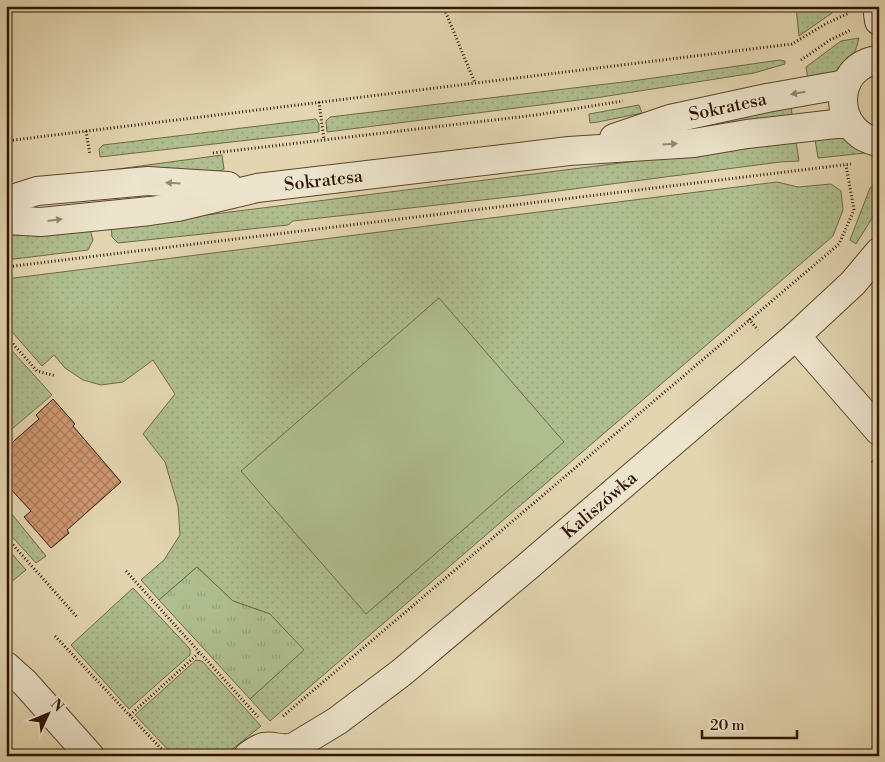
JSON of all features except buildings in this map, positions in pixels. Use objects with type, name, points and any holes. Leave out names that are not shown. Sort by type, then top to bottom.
[{"type":"street","points":[[879,60],[867,62],[860,66],[850,77],[843,94],[843,104],[850,124],[863,136],[879,142]]},
{"type":"street","name":"Sokratesa","points":[[569,151],[670,119],[767,98],[846,84]]},
{"type":"street","name":"Sokratesa","points":[[6,220],[41,222],[150,211],[257,188],[569,151],[694,143],[747,134],[850,124]]},
{"type":"street","name":"Sokratesa","points":[[6,201],[37,191],[148,181],[257,188]]},
{"type":"street","name":"Kaliszówka","points":[[286,739],[337,721],[401,673],[527,568],[796,336],[853,283],[879,252]]},
{"type":"street","points":[[796,336],[879,431]]},
{"type":"street","points":[[6,666],[25,683],[90,756]]},
{"type":"street","points":[[248,756],[258,749],[286,739]]},
{"type":"path","points":[[444,6],[475,83]]},
{"type":"path","points":[[6,142],[792,44],[827,23],[852,11],[878,12]]},
{"type":"path","points":[[796,64],[830,40],[852,30]]},
{"type":"path","points":[[208,153],[536,115],[623,101]]},
{"type":"path","points":[[319,102],[324,140]]},
{"type":"path","points":[[6,267],[854,164]]},
{"type":"path","points":[[126,571],[200,652],[286,739],[839,244],[854,210],[846,165]]},
{"type":"path","points":[[6,336],[37,371],[56,376]]},
{"type":"path","points":[[6,537],[77,617]]},
{"type":"path","points":[[55,636],[168,756]]},
{"type":"path","points":[[130,715],[200,652]]},
{"type":"green space","points":[[796,6],[842,6],[799,36]]},
{"type":"green space","points":[[859,38],[852,58],[842,69],[808,80],[806,67],[841,41]]},
{"type":"green space","points":[[780,60],[785,61],[785,64],[754,73],[595,98],[327,132],[326,121],[330,117],[632,81]]},
{"type":"green space","points":[[639,105],[642,113],[590,123],[589,114]]},
{"type":"green space","points":[[791,106],[793,121],[725,129],[725,120]]},
{"type":"green space","points":[[316,119],[319,124],[319,132],[100,157],[99,149],[103,145]]},
{"type":"green space","points":[[846,137],[875,152],[818,158],[815,139]]},
{"type":"green space","points":[[796,141],[799,161],[527,195],[293,221],[288,225],[118,243],[112,237],[111,227]]},
{"type":"green space","points":[[222,155],[224,169],[220,171],[104,178],[103,171]]},
{"type":"green space","points":[[777,182],[798,187],[831,184],[841,191],[843,210],[833,236],[270,721],[250,699],[303,650],[270,614],[233,601],[197,567],[159,600],[141,580],[164,560],[180,535],[178,506],[165,462],[143,434],[175,394],[153,360],[123,382],[101,385],[83,380],[65,368],[54,355],[42,366],[6,325],[6,279]]},
{"type":"green space","points":[[879,185],[879,207],[856,244],[850,240],[870,188]]},
{"type":"green space","points":[[90,229],[93,240],[88,250],[6,260],[6,235],[35,235]]},
{"type":"green space","points":[[439,298],[564,442],[366,614],[241,471]]},
{"type":"green space","points":[[6,344],[52,395],[6,434]]},
{"type":"green space","points":[[6,507],[46,556],[36,563],[6,530]]},
{"type":"green space","points":[[6,547],[26,570],[6,586]]},
{"type":"green space","points":[[197,567],[233,601],[270,614],[304,650],[250,699],[159,600]]},
{"type":"green space","points":[[133,588],[190,649],[190,655],[129,709],[71,645]]},
{"type":"green space","points":[[196,660],[202,661],[261,726],[224,756],[174,756],[135,715]]}]
